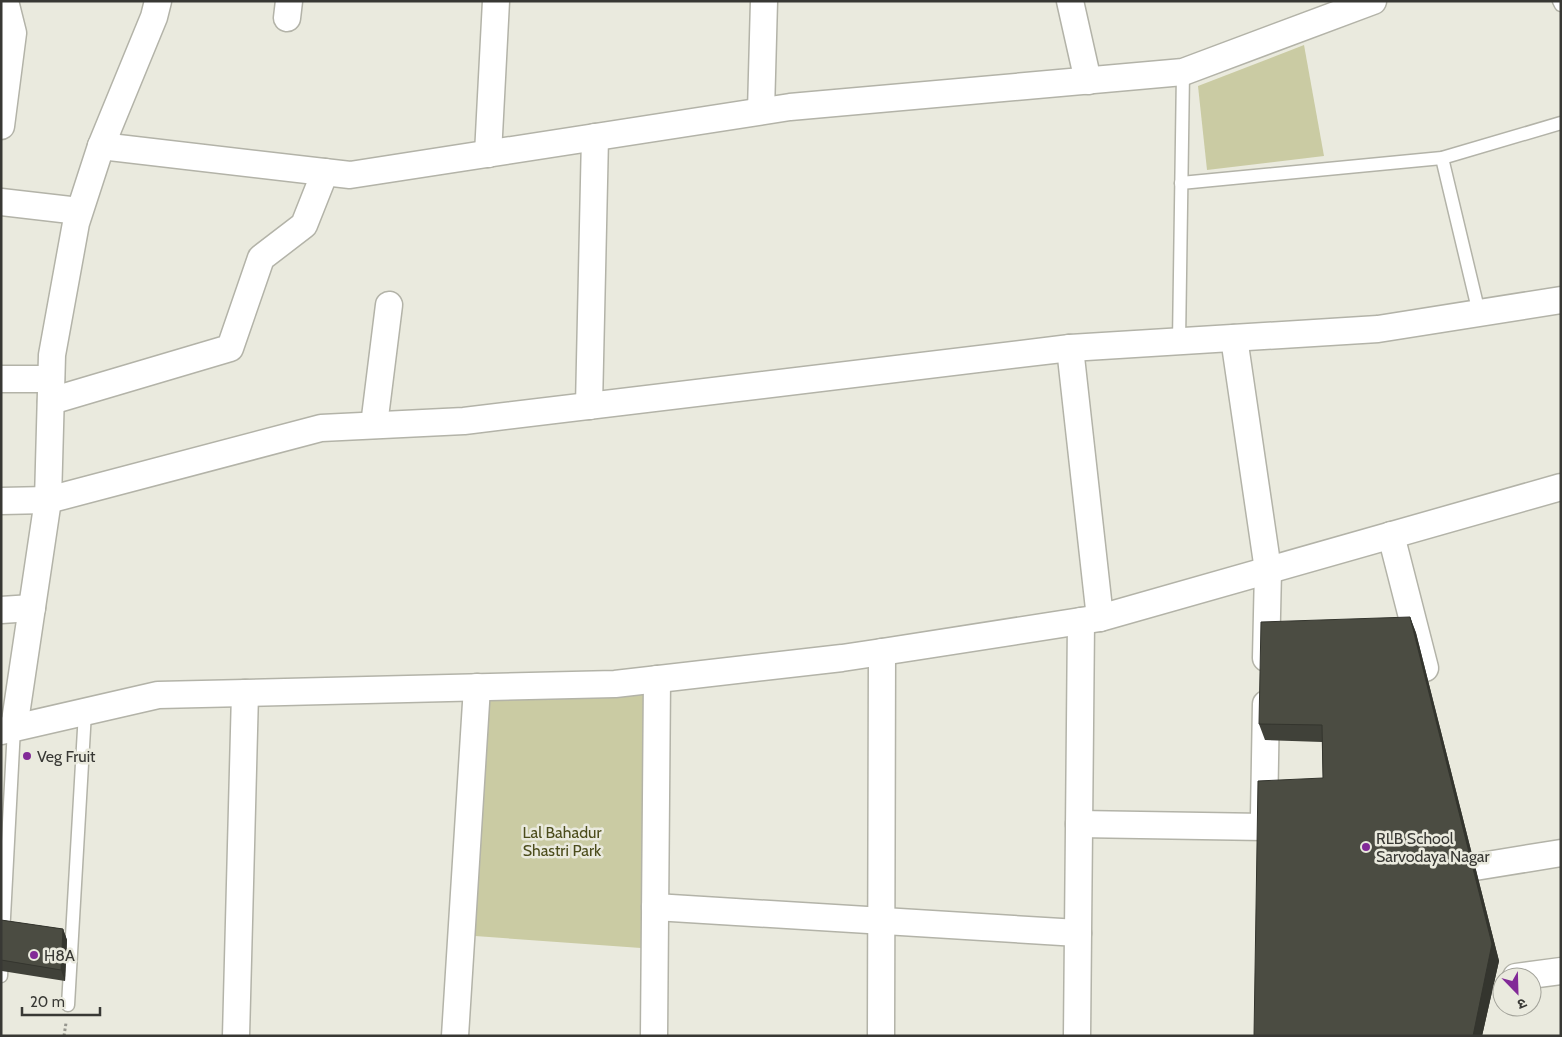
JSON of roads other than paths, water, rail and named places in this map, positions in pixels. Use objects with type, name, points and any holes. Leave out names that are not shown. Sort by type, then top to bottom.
[{"type":"street","points":[[1,126],[13,33],[4,1]]},
{"type":"street","points":[[158,1],[154,17],[101,146],[76,223],[52,355],[48,500],[32,608],[8,730],[158,695],[615,684],[882,652],[1090,619],[1561,487]]},
{"type":"street","points":[[488,154],[496,1]]},
{"type":"street","points":[[761,111],[764,1]]},
{"type":"street","points":[[1070,1],[1088,81]]},
{"type":"street","points":[[101,146],[350,175],[790,107],[1183,72],[1374,1]]},
{"type":"street","points":[[589,406],[594,137]]},
{"type":"street","points":[[1,379],[51,390],[230,348],[262,258],[304,224],[325,172]]},
{"type":"street","points":[[1,202],[80,211]]},
{"type":"street","points":[[1,501],[48,500],[321,428],[464,421],[1070,348],[1378,329],[1561,300]]},
{"type":"street","points":[[374,425],[389,305]]},
{"type":"street","points":[[1079,824],[1264,837],[1268,570],[1234,338]]},
{"type":"street","points":[[1070,348],[1090,619],[1079,824],[1077,1036]]},
{"type":"street","points":[[1391,535],[1430,689]]},
{"type":"street","points":[[1,610],[32,608]]},
{"type":"street","points":[[882,652],[882,1036]]},
{"type":"street","points":[[654,1036],[658,679]]},
{"type":"street","points":[[455,1036],[477,687]]},
{"type":"street","points":[[236,1036],[245,693]]},
{"type":"street","points":[[1475,867],[1561,853]]},
{"type":"street","points":[[655,907],[1078,933]]},
{"type":"street","points":[[1542,972],[1561,972]]},
{"type":"lane","points":[[1559,1],[1561,5]]},
{"type":"lane","points":[[1179,342],[1183,72]]},
{"type":"lane","points":[[1181,183],[1442,158],[1561,124]]},
{"type":"lane","points":[[1442,158],[1479,313]]},
{"type":"lane","points":[[68,1004],[85,712]]},
{"type":"lane","points":[[1,976],[8,730]]},
{"type":"place","name":"Veg Fruit","points":[[27,756]]},
{"type":"place","name":"RLB School Sarvodaya Nagar","points":[[1366,847]]},
{"type":"place","name":"H8A","points":[[34,955]]},
{"type":"park label","name":"Lal Bahadur Shastri Park","points":[[562,841]]}]
